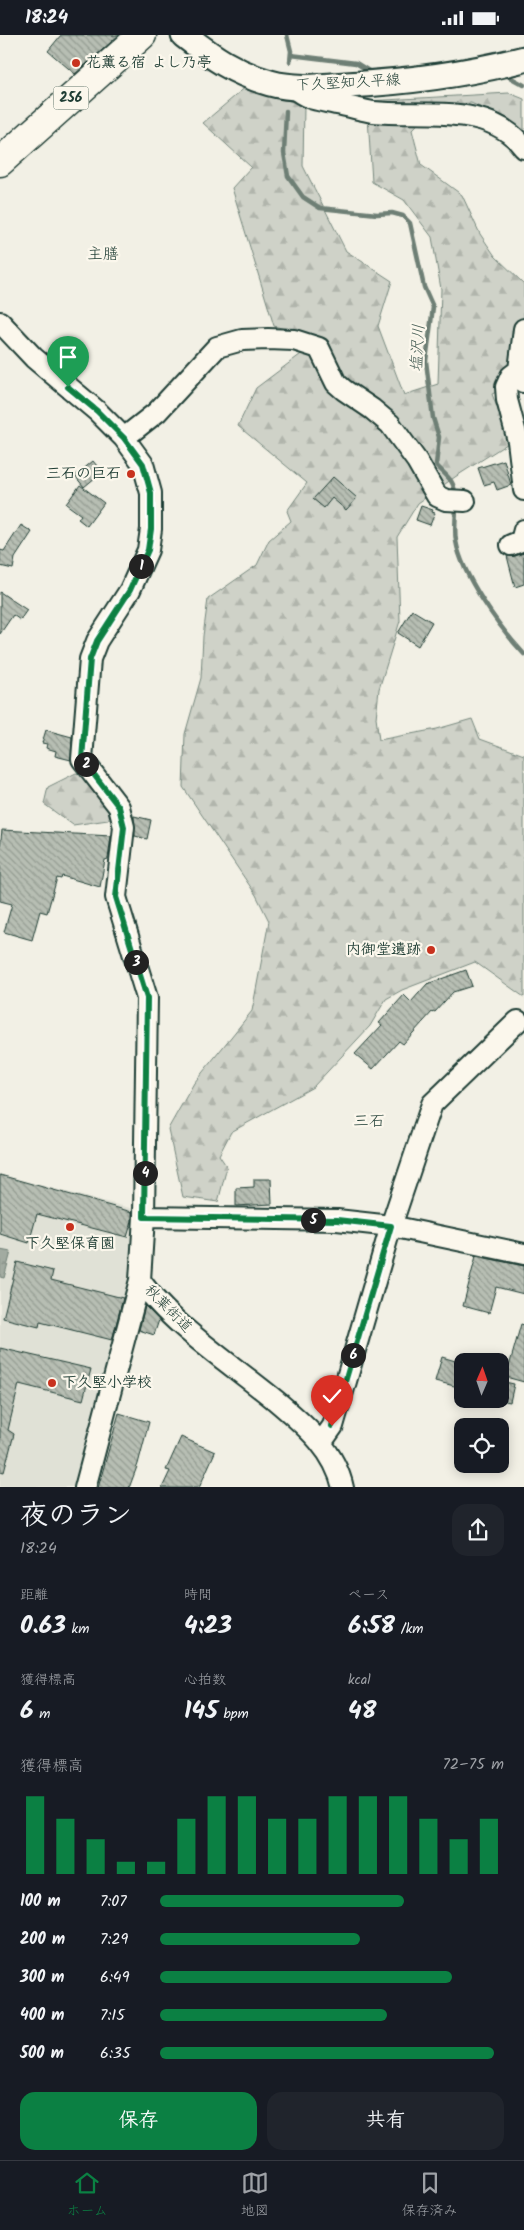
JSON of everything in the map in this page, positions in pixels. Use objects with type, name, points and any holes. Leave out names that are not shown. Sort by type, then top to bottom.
[{"type":"highway","name":"256","points":[[0,162],[142,35]]},
{"type":"main road","name":"下久堅知久平線","points":[[184,35],[216,60],[271,83],[292,87],[384,83],[482,70],[524,59]]},
{"type":"street","points":[[292,87],[304,97],[372,112],[459,114],[481,119],[501,128],[516,138],[524,148]]},
{"type":"street","name":"秋葉街道","points":[[0,322],[34,358],[97,411],[124,438],[143,464],[151,493],[151,529],[148,550],[130,590],[97,641],[90,659],[82,759],[119,807],[124,827],[116,897],[147,998],[144,1217],[140,1280],[174,1319],[261,1388],[321,1443],[337,1466],[343,1487]]},
{"type":"street","points":[[524,329],[522,377],[511,376],[506,387],[506,400],[518,441],[524,490]]},
{"type":"street","points":[[124,438],[157,412],[217,347],[242,341],[294,340],[319,348],[336,383],[390,424],[417,461],[436,496],[455,500]]},
{"type":"street","points":[[511,545],[521,541],[524,530]]},
{"type":"street","points":[[321,1443],[332,1426],[391,1226],[432,1104],[518,1021]]},
{"type":"street","points":[[144,1217],[337,1220],[391,1226],[524,1254]]},
{"type":"street","points":[[85,1487],[140,1280]]},
{"type":"shaded area","name":"下久堅小学校","points":[[0,1175],[142,1211],[132,1279],[75,1487],[0,1487]]},
{"type":"green space","points":[[247,86],[304,106],[303,166],[346,251],[392,281],[378,326],[404,395],[438,384],[441,289],[432,237],[404,200],[372,182],[367,101],[509,93],[524,99],[524,133],[510,121],[471,103],[435,106],[412,130],[421,165],[462,195],[480,234],[495,256],[524,284],[524,378],[492,394],[510,442],[418,503],[397,537],[400,621],[379,689],[376,718],[379,740],[437,729],[472,719],[480,739],[524,755],[524,997],[475,962],[402,990],[386,999],[370,1026],[313,1087],[231,1132],[219,1155],[227,1167],[218,1202],[183,1197],[168,1129],[194,1083],[252,1011],[269,921],[256,895],[183,787],[185,734],[201,678],[203,636],[208,599],[257,565],[269,540],[291,521],[287,511],[307,483],[238,426],[256,388],[321,339],[274,326],[232,188],[251,167],[203,123]]},
{"type":"green space","points":[[76,773],[92,779],[113,808],[108,820],[73,825],[44,804],[48,787]]},
{"type":"water","points":[[0,1250],[11,1252],[4,1278],[0,1277]]},
{"type":"building","name":"花薫る宿 よし乃亭","points":[[61,35],[119,35],[75,74],[48,51]]},
{"type":"building","points":[[504,460],[511,485],[497,490],[494,482],[484,485],[478,468]]},
{"type":"building","points":[[93,461],[102,472],[84,487],[75,476]]},
{"type":"building","points":[[333,477],[357,498],[346,510],[332,498],[324,508],[313,499]]},
{"type":"building","points":[[80,485],[104,503],[87,526],[78,519],[81,515],[66,504]]},
{"type":"building","points":[[421,506],[433,510],[432,512],[435,513],[430,525],[416,520]]},
{"type":"building","points":[[21,525],[32,532],[15,558],[13,569],[0,566],[0,550],[4,551]]},
{"type":"building","points":[[524,553],[524,584],[515,587],[507,556]]},
{"type":"building","points":[[0,592],[27,610],[20,620],[13,615],[0,634]]},
{"type":"building","points":[[412,610],[432,622],[418,646],[398,633]]},
{"type":"building","points":[[46,730],[72,737],[71,760],[55,756],[56,751],[46,748],[47,744],[42,743]]},
{"type":"building","points":[[134,816],[151,820],[147,839],[135,836]]},
{"type":"building","points":[[2,830],[111,836],[108,859],[105,860],[100,887],[62,876],[61,879],[57,878],[47,913],[40,911],[32,940],[4,932],[12,904],[0,901]]},
{"type":"building","points":[[466,970],[472,986],[453,992],[403,1044],[399,1041],[373,1069],[355,1054],[382,1025],[379,1023],[404,995],[411,1002],[427,984]]},
{"type":"building","name":"下久堅保育園","points":[[0,1175],[132,1212],[132,1221],[127,1237],[37,1214],[29,1243],[0,1234]]},
{"type":"building","points":[[254,1179],[271,1179],[272,1204],[236,1206],[236,1188],[254,1187]]},
{"type":"building","points":[[476,1256],[524,1266],[524,1294],[496,1287],[489,1313],[463,1306]]},
{"type":"building","points":[[17,1262],[53,1271],[51,1280],[123,1298],[112,1340],[40,1322],[39,1327],[3,1318]]},
{"type":"building","points":[[145,1306],[159,1320],[154,1335],[139,1330]]},
{"type":"building","points":[[521,1324],[524,1325],[524,1382],[509,1378],[509,1366]]},
{"type":"building","name":"下久堅小学校","points":[[0,1348],[91,1369],[83,1400],[19,1384],[8,1430],[14,1434],[4,1472],[0,1471]]},
{"type":"building","points":[[442,1357],[454,1361],[454,1386],[435,1381]]},
{"type":"building","points":[[509,1383],[514,1384],[509,1402]]},
{"type":"building","points":[[119,1413],[149,1422],[138,1464],[129,1487],[98,1487]]},
{"type":"building","points":[[181,1437],[215,1452],[199,1487],[162,1487],[170,1471],[166,1470]]},
{"type":"waterway","name":"塩沢川","points":[[287,35],[291,51],[290,62]]},
{"type":"waterway","points":[[291,55],[356,63],[372,73]]},
{"type":"waterway","points":[[504,74],[524,85]]},
{"type":"waterway","name":"塩沢川","points":[[286,111],[284,153],[288,176],[303,197],[320,208],[377,214],[392,213],[403,216],[410,223],[424,287],[433,307],[426,361],[433,418],[439,437],[436,465],[453,485],[455,495]]},
{"type":"waterway","name":"塩沢川","points":[[456,506],[456,541],[466,570],[483,601],[524,654]]},
{"type":"place","name":"花薫る宿 よし乃亭","points":[[76,63]]},
{"type":"place","name":"三石の巨石","points":[[131,474]]},
{"type":"place","name":"内御堂遺跡","points":[[431,950]]},
{"type":"place","name":"下久堅保育園","points":[[70,1227]]},
{"type":"place","name":"下久堅小学校","points":[[52,1383]]},
{"type":"district","name":"主膳","points":[[103,254]]},
{"type":"district","name":"三石","points":[[369,1121]]},
{"type":"route","points":[[68,387],[97,411],[124,438],[143,464],[151,493],[151,529],[148,550],[130,590],[97,641],[90,659],[82,759],[119,807],[124,827],[116,897],[147,998],[144,1217],[337,1220],[391,1226],[332,1426]]}]
